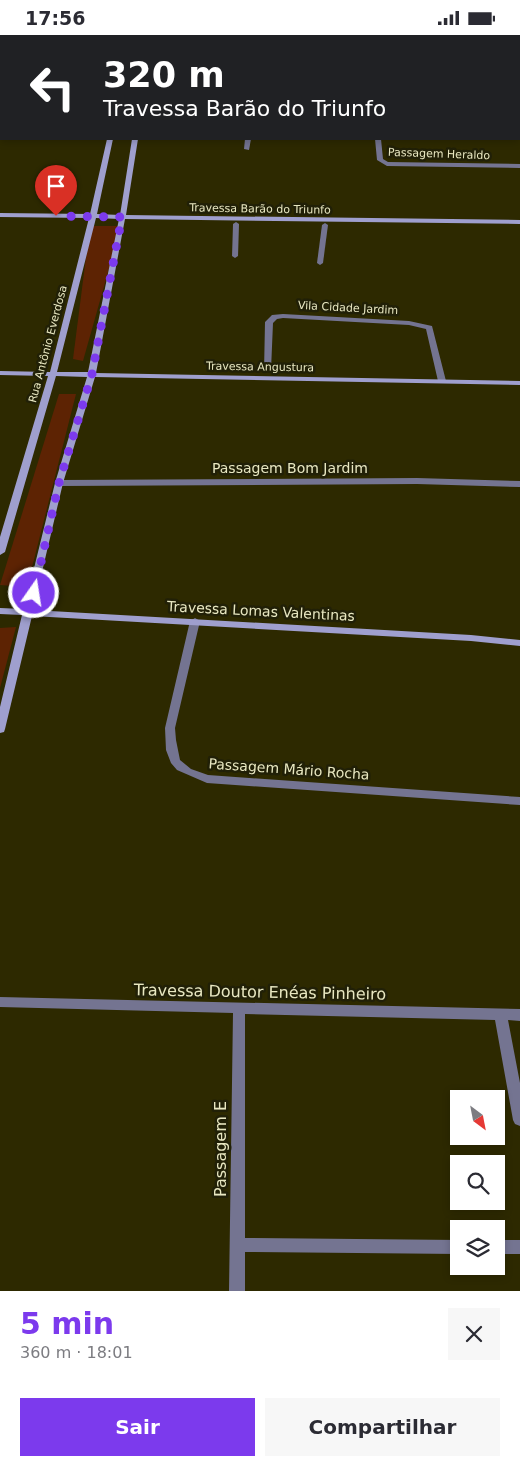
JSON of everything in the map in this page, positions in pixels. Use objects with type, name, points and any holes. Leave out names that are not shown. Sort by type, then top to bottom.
[{"type":"street","name":"Rua Antônio Everdosa","points":[[0,552],[53,374],[110,140]]},
{"type":"street","points":[[0,729],[30,612],[59,483],[92,374],[122,220],[135,140]]},
{"type":"street","points":[[247,149],[248,140]]},
{"type":"street","name":"Passagem Heraldo","points":[[378,140],[380,160],[387,164],[520,166]]},
{"type":"street","name":"Travessa Barão do Triunfo","points":[[0,215],[236,224],[325,225],[395,223],[520,228]]},
{"type":"street","name":"Travessa Barão do Triunfo","points":[[0,221],[92,219]]},
{"type":"street","name":"Travessa Barão do Triunfo","points":[[122,220],[395,223],[520,222]]},
{"type":"street","points":[[235,256],[236,224]]},
{"type":"street","points":[[320,263],[325,225]]},
{"type":"street","name":"Vila Cidade Jardim","points":[[266,379],[269,322],[275,317],[283,316],[409,323],[429,329],[442,381]]},
{"type":"street","name":"Travessa Angustura","points":[[0,373],[520,383]]},
{"type":"street","name":"Passagem Bom Jardim","points":[[59,483],[417,481],[520,484]]},
{"type":"street","name":"Travessa Lomas Valentinas","points":[[0,611],[195,621],[471,638],[520,643]]},
{"type":"street","name":"Passagem Mário Rocha","points":[[195,621],[170,728],[170,746],[173,759],[184,771],[207,779],[520,801]]},
{"type":"street","name":"Travessa Doutor Enéas Pinheiro","points":[[0,1002],[520,1015]]},
{"type":"street","name":"Passagem E","points":[[237,1291],[238,1007]]},
{"type":"street","points":[[501,1015],[520,1120]]},
{"type":"street","points":[[237,1245],[450,1247]]},
{"type":"street","points":[[505,1247],[520,1247]]},
{"type":"shaded area","points":[[90,226],[121,226],[83,361],[73,359]]},
{"type":"shaded area","points":[[59,394],[76,394],[27,587],[0,585]]},
{"type":"shaded area","points":[[16,627],[0,688],[0,628]]},
{"type":"route","points":[[34,593],[59,483],[92,374],[122,217],[56,216]]}]
